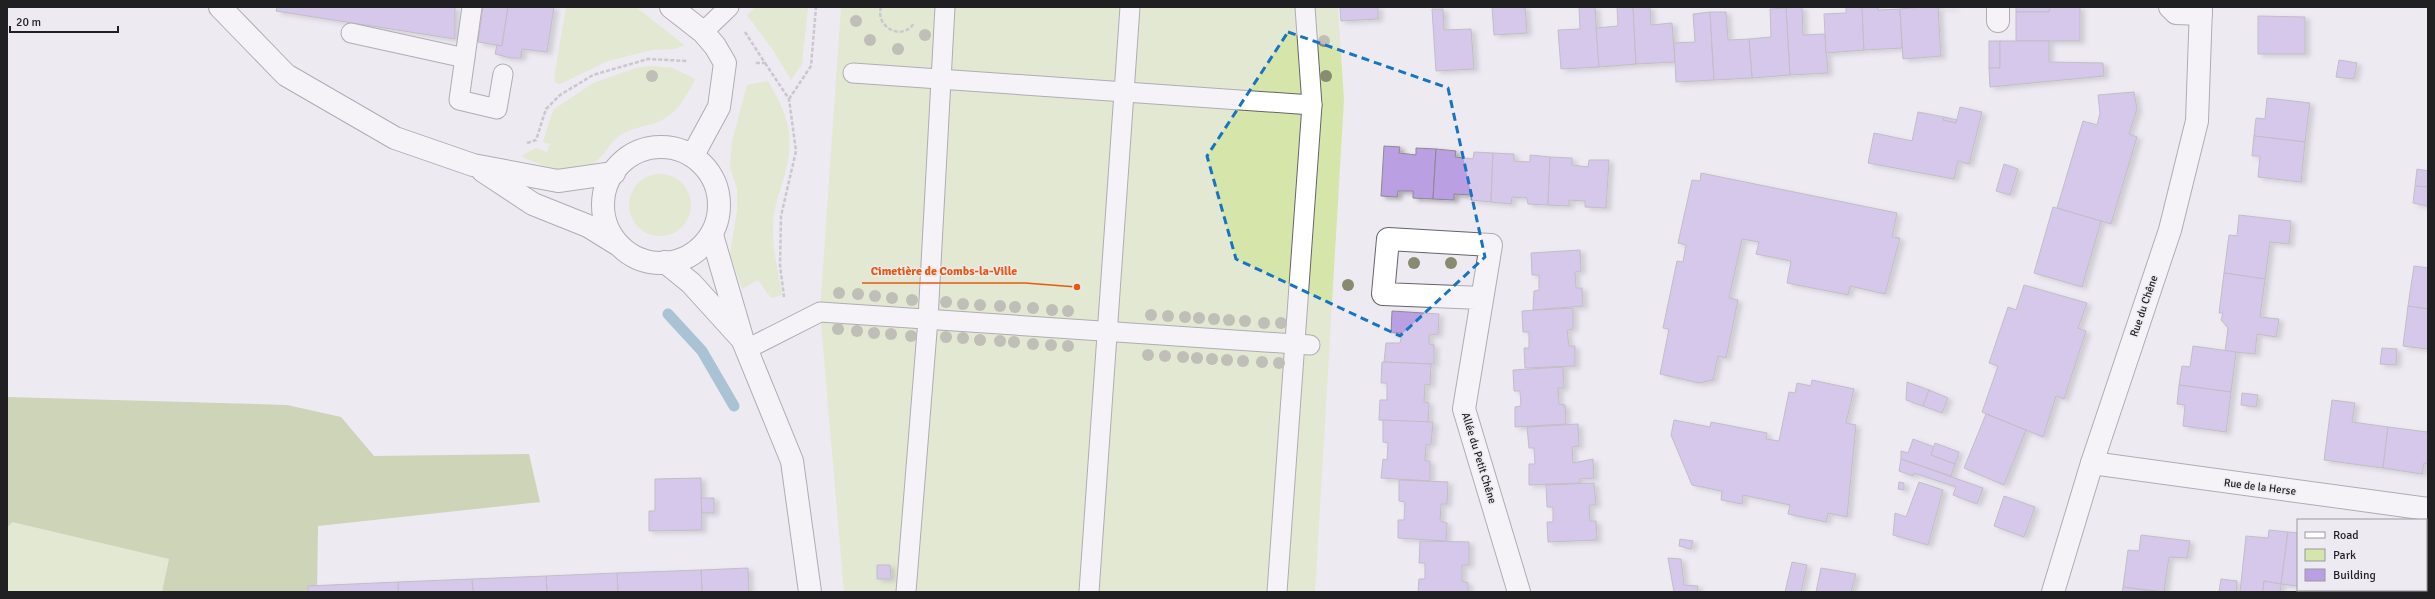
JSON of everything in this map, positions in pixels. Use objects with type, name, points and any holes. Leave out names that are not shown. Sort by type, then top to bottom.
[{"type":"street","points":[[220,7],[286,75],[395,138],[474,165],[558,181],[614,173]]},
{"type":"street","points":[[671,7],[703,32],[715,46],[725,63],[719,107],[693,155]]},
{"type":"street","name":"Rue du Chêne","points":[[2053,592],[2092,463],[2170,230],[2195,128],[2201,54],[2201,11],[2176,13],[2170,7]]},
{"type":"street","points":[[474,165],[533,204],[588,226],[619,245],[635,258],[655,264],[681,261],[698,251],[712,236],[720,209],[718,189],[709,170],[693,155],[673,147],[653,147],[635,152],[619,165],[608,182],[604,195],[604,216],[611,235],[619,245]]},
{"type":"street","points":[[712,236],[745,345],[792,461],[810,592]]},
{"type":"street","name":"Allée du Petit Chêne","points":[[1482,298],[1383,294],[1388,239],[1491,245],[1464,409],[1519,592]]},
{"type":"street","points":[[665,262],[691,283],[745,345]]},
{"type":"street","name":"Rue de la Herse","points":[[2092,463],[2428,509]]},
{"type":"lane","points":[[472,7],[459,100],[497,109],[503,74]]},
{"type":"lane","points":[[906,592],[928,319],[945,7]]},
{"type":"lane","points":[[1089,592],[1130,7]]},
{"type":"lane","points":[[1277,592],[1302,344],[1312,105],[1305,7]]},
{"type":"lane","points":[[703,32],[727,10]]},
{"type":"lane","points":[[351,33],[465,58]]},
{"type":"lane","points":[[853,73],[1312,105]]},
{"type":"lane","points":[[745,345],[789,327],[820,312],[1302,344]]},
{"type":"path","points":[[789,99],[811,66],[816,7]]},
{"type":"path","points":[[881,7],[881,21],[887,28],[895,32],[904,31],[911,27],[916,19]]},
{"type":"path","points":[[727,10],[749,36],[789,99],[796,151],[782,216],[780,265],[789,327]]},
{"type":"path","points":[[523,145],[536,140],[546,109],[560,95],[593,75],[648,59],[725,63],[765,63]]},
{"type":"highlighted area","points":[[1288,32],[1448,88],[1485,257],[1400,336],[1236,259],[1207,156]]},
{"type":"green space","points":[[566,7],[636,7],[684,45],[675,49],[652,50],[608,61],[560,84],[556,83],[554,78]]},
{"type":"green space","points":[[756,7],[808,7],[802,64],[791,80],[773,50],[747,15]]},
{"type":"green space","points":[[841,7],[1338,7],[1344,100],[1315,592],[844,592],[820,312]]},
{"type":"green space","points":[[652,66],[673,68],[695,79],[680,105],[669,116],[655,123],[624,133],[616,138],[599,159],[581,169],[571,170],[549,167],[521,156],[536,148],[547,152],[550,144],[543,142],[553,110],[593,83],[636,68]]},
{"type":"green space","points":[[768,81],[781,105],[788,127],[789,138],[788,163],[775,210],[773,225],[775,255],[782,295],[771,298],[758,280],[742,289],[730,254],[737,211],[737,188],[730,168],[732,142],[747,85]]},
{"type":"green space","points":[[654,174],[666,174],[682,183],[689,193],[691,205],[689,217],[682,227],[666,236],[654,236],[643,231],[634,222],[629,211],[629,199],[634,188],[643,179]]},
{"type":"green space","points":[[7,397],[287,405],[341,417],[374,456],[529,454],[540,502],[318,526],[317,592],[162,592],[169,559],[12,522],[7,528]]},
{"type":"green space","points":[[12,522],[169,559],[162,592],[7,592],[7,528]]},
{"type":"building","points":[[277,7],[455,7],[455,39],[276,11]]},
{"type":"building","points":[[483,7],[508,7],[502,46],[478,42]]},
{"type":"building","points":[[508,7],[554,7],[547,52],[522,49],[521,58],[511,58],[495,54],[497,45],[502,46]]},
{"type":"building","points":[[1340,7],[1378,7],[1378,19],[1341,21]]},
{"type":"building","points":[[1492,7],[1525,7],[1527,33],[1494,35]]},
{"type":"building","points":[[1579,7],[1595,7],[1599,67],[1561,69],[1558,30],[1580,29]]},
{"type":"building","points":[[1617,7],[1633,7],[1636,64],[1599,67],[1596,28],[1618,26]]},
{"type":"building","points":[[1633,7],[1650,7],[1651,25],[1672,23],[1675,62],[1636,64]]},
{"type":"building","points":[[1802,7],[1803,35],[1825,34],[1828,73],[1790,75],[1786,8]]},
{"type":"building","points":[[1846,7],[1862,7],[1864,50],[1826,53],[1824,14],[1846,13]]},
{"type":"building","points":[[1862,7],[1878,7],[1878,10],[1900,9],[1902,48],[1864,50]]},
{"type":"building","points":[[1954,7],[1938,8],[1941,56],[1903,59],[1900,9]]},
{"type":"building","points":[[2016,7],[2050,7],[2049,12],[2016,12]]},
{"type":"building","points":[[2050,7],[2080,7],[2080,41],[2016,41],[2016,12],[2049,12]]},
{"type":"building","points":[[1786,8],[1790,75],[1752,78],[1749,39],[1771,37],[1770,9]]},
{"type":"building","points":[[1432,9],[1443,9],[1444,30],[1471,29],[1474,69],[1436,71]]},
{"type":"building","points":[[1710,12],[1714,80],[1676,82],[1674,43],[1695,42],[1693,14]]},
{"type":"building","points":[[1710,12],[1726,12],[1728,40],[1749,39],[1752,78],[1714,80]]},
{"type":"building","points":[[2258,16],[2305,17],[2305,54],[2258,54]]},
{"type":"building","points":[[1989,41],[2000,41],[2000,68],[1989,68]]},
{"type":"building","points":[[2000,41],[2049,41],[2049,62],[2103,63],[2104,76],[1990,87],[1989,68],[2000,68]]},
{"type":"building","points":[[2339,60],[2357,63],[2354,79],[2336,77]]},
{"type":"building","points":[[2134,92],[2137,109],[2129,134],[2137,137],[2111,224],[2057,208],[2083,121],[2097,125],[2100,113],[2098,95]]},
{"type":"building","points":[[2267,98],[2310,103],[2305,142],[2254,136],[2256,118],[2265,119]]},
{"type":"building","points":[[1960,107],[1982,112],[1969,164],[1958,161],[1954,179],[1868,163],[1874,133],[1912,141],[1918,112],[1944,117],[1943,120],[1956,123]]},
{"type":"building","points":[[1944,117],[1957,120],[1956,123],[1943,120]]},
{"type":"building","points":[[2254,136],[2305,142],[2301,182],[2258,177],[2260,156],[2252,156]]},
{"type":"building","points":[[1384,146],[1400,147],[1399,153],[1416,155],[1416,148],[1436,149],[1433,199],[1413,198],[1413,191],[1398,191],[1397,197],[1381,196]]},
{"type":"building","points":[[1436,149],[1456,151],[1455,157],[1473,159],[1474,152],[1493,153],[1491,202],[1471,200],[1472,195],[1454,194],[1454,200],[1433,199]]},
{"type":"building","points":[[1493,153],[1514,154],[1514,161],[1530,162],[1530,155],[1550,157],[1548,205],[1528,204],[1527,198],[1512,197],[1511,204],[1491,202]]},
{"type":"building","points":[[1550,157],[1572,158],[1572,165],[1588,167],[1589,160],[1609,160],[1606,208],[1585,207],[1585,201],[1569,200],[1569,206],[1548,205]]},
{"type":"building","points":[[2004,164],[2018,169],[2010,195],[1996,191]]},
{"type":"building","points":[[2417,169],[2428,171],[2428,187],[2415,186]]},
{"type":"building","points":[[1701,173],[1897,213],[1892,237],[1900,238],[1885,294],[1850,286],[1848,295],[1787,283],[1791,261],[1756,254],[1759,242],[1742,239],[1729,298],[1738,300],[1726,358],[1718,356],[1713,380],[1699,383],[1660,374],[1669,329],[1663,328],[1677,261],[1683,262],[1686,245],[1678,243],[1692,180],[1700,181]]},
{"type":"building","points":[[2415,186],[2428,187],[2428,206],[2413,203]]},
{"type":"building","points":[[2053,207],[2101,221],[2082,287],[2034,273]]},
{"type":"building","points":[[2239,215],[2291,221],[2289,244],[2270,242],[2265,279],[2224,273],[2229,235],[2237,236]]},
{"type":"building","points":[[1580,250],[1581,271],[1575,272],[1576,288],[1582,288],[1583,306],[1533,310],[1534,291],[1539,290],[1539,275],[1532,275],[1531,253]]},
{"type":"building","points":[[2414,266],[2428,268],[2428,309],[2408,306]]},
{"type":"building","points":[[2224,273],[2265,279],[2260,317],[2279,319],[2276,337],[2257,334],[2255,354],[2225,351],[2228,328],[2221,320],[2223,313],[2219,313]]},
{"type":"building","points":[[2024,285],[2087,303],[2078,328],[2086,331],[2064,399],[2056,396],[2043,437],[1982,412],[1998,366],[1989,363],[2008,307],[2016,310]]},
{"type":"building","points":[[2408,306],[2428,309],[2428,349],[2403,346]]},
{"type":"building","points":[[1573,308],[1573,329],[1567,330],[1569,346],[1575,346],[1575,366],[1525,368],[1524,348],[1529,348],[1529,332],[1523,332],[1522,311]]},
{"type":"building","points":[[1392,311],[1439,314],[1438,334],[1429,335],[1429,344],[1434,345],[1434,364],[1384,362],[1386,343],[1400,343],[1402,333],[1391,333]]},
{"type":"building","points":[[2193,346],[2236,352],[2231,392],[2179,385],[2182,366],[2190,367]]},
{"type":"building","points":[[2382,348],[2397,349],[2396,365],[2380,364]]},
{"type":"building","points":[[1382,362],[1431,364],[1430,385],[1425,384],[1424,402],[1429,403],[1428,422],[1379,420],[1380,400],[1387,400],[1387,383],[1381,383]]},
{"type":"building","points":[[1563,367],[1564,388],[1558,388],[1559,404],[1565,405],[1566,424],[1515,427],[1515,407],[1521,406],[1520,391],[1514,391],[1513,370]]},
{"type":"building","points":[[1812,380],[1854,389],[1846,423],[1856,425],[1847,517],[1828,513],[1826,522],[1788,514],[1790,505],[1743,495],[1742,504],[1721,500],[1722,491],[1692,485],[1671,435],[1674,420],[1710,427],[1711,422],[1767,433],[1766,439],[1779,441],[1789,392],[1795,393],[1797,383],[1811,386]]},
{"type":"building","points":[[1907,382],[1929,390],[1923,406],[1906,400]]},
{"type":"building","points":[[2179,385],[2231,392],[2226,432],[2183,426],[2185,405],[2177,404]]},
{"type":"building","points":[[1929,390],[1948,398],[1942,413],[1923,406]]},
{"type":"building","points":[[2242,393],[2258,395],[2256,407],[2241,405]]},
{"type":"building","points":[[2332,400],[2355,403],[2352,422],[2388,427],[2383,468],[2324,460]]},
{"type":"building","points":[[1986,414],[2026,430],[2004,485],[1964,468]]},
{"type":"building","points":[[1383,420],[1433,422],[1431,444],[1426,445],[1425,461],[1430,461],[1430,481],[1381,478],[1383,459],[1387,460],[1388,443],[1383,442]]},
{"type":"building","points":[[1578,424],[1579,446],[1572,447],[1573,463],[1593,459],[1594,478],[1580,479],[1580,483],[1529,485],[1529,464],[1535,464],[1534,448],[1529,448],[1527,427]]},
{"type":"building","points":[[2388,427],[2427,432],[2428,428],[2428,464],[2424,463],[2422,474],[2383,468]]},
{"type":"building","points":[[1913,439],[1934,447],[1931,455],[1955,464],[1951,476],[1901,459],[1901,451],[1908,453]]},
{"type":"building","points":[[1935,443],[1959,452],[1955,464],[1931,455]]},
{"type":"building","points":[[1901,459],[1983,488],[1977,504],[1953,495],[1956,487],[1914,473],[1913,476],[1899,471]]},
{"type":"building","points":[[701,478],[702,530],[649,531],[649,511],[655,511],[655,479]]},
{"type":"building","points":[[1399,480],[1448,482],[1447,504],[1441,504],[1440,521],[1447,523],[1446,541],[1398,538],[1398,520],[1404,520],[1405,502],[1399,501]]},
{"type":"building","points":[[1899,482],[1904,483],[1904,490],[1898,489]]},
{"type":"building","points":[[1919,482],[1943,490],[1928,545],[1893,535],[1895,513],[1906,517]]},
{"type":"building","points":[[1594,483],[1596,505],[1589,505],[1590,521],[1596,521],[1597,540],[1548,542],[1547,522],[1553,522],[1553,507],[1547,507],[1546,485]]},
{"type":"building","points":[[2004,496],[2035,507],[2024,537],[1994,526]]},
{"type":"building","points":[[701,498],[714,498],[714,513],[702,513]]},
{"type":"building","points":[[2269,530],[2288,532],[2281,584],[2264,581],[2263,592],[2240,592],[2246,536],[2268,538]]},
{"type":"building","points":[[2288,532],[2297,533],[2297,586],[2281,584]]},
{"type":"building","points":[[2141,535],[2190,541],[2187,558],[2169,557],[2164,592],[2123,587],[2128,550],[2139,551]]},
{"type":"building","points":[[1680,539],[1693,541],[1691,549],[1679,546]]},
{"type":"building","points":[[1420,541],[1469,542],[1469,565],[1462,565],[1462,581],[1468,583],[1468,592],[1418,592],[1419,579],[1425,579],[1425,563],[1419,563]]},
{"type":"building","points":[[1668,558],[1681,559],[1684,585],[1698,586],[1697,592],[1674,592]]},
{"type":"building","points":[[2428,559],[2428,592],[2413,592],[2427,591]]},
{"type":"building","points":[[1792,562],[1807,565],[1801,592],[1785,592]]},
{"type":"building","points":[[877,565],[890,565],[891,579],[877,579]]},
{"type":"building","points":[[748,568],[749,592],[702,592],[701,570]]},
{"type":"building","points":[[1821,568],[1856,574],[1851,592],[1816,592]]},
{"type":"building","points":[[701,570],[702,592],[618,592],[617,573]]},
{"type":"building","points":[[617,573],[618,592],[547,592],[546,576]]},
{"type":"building","points":[[546,576],[547,592],[473,592],[472,579]]},
{"type":"building","points":[[472,579],[473,592],[398,592],[398,582]]},
{"type":"building","points":[[2221,579],[2237,581],[2236,592],[2219,592]]},
{"type":"building","points":[[2264,581],[2281,584],[2280,592],[2263,592]]},
{"type":"building","points":[[398,582],[398,592],[308,592],[308,586]]},
{"type":"building","points":[[2123,587],[2160,592],[2122,592]]},
{"type":"building","points":[[2321,591],[2338,591],[2338,592]]},
{"type":"waterway","points":[[668,314],[702,351],[734,406]]},
{"type":"place","name":"Cimetière de Combs-la-Ville","points":[[1077,287]]}]
